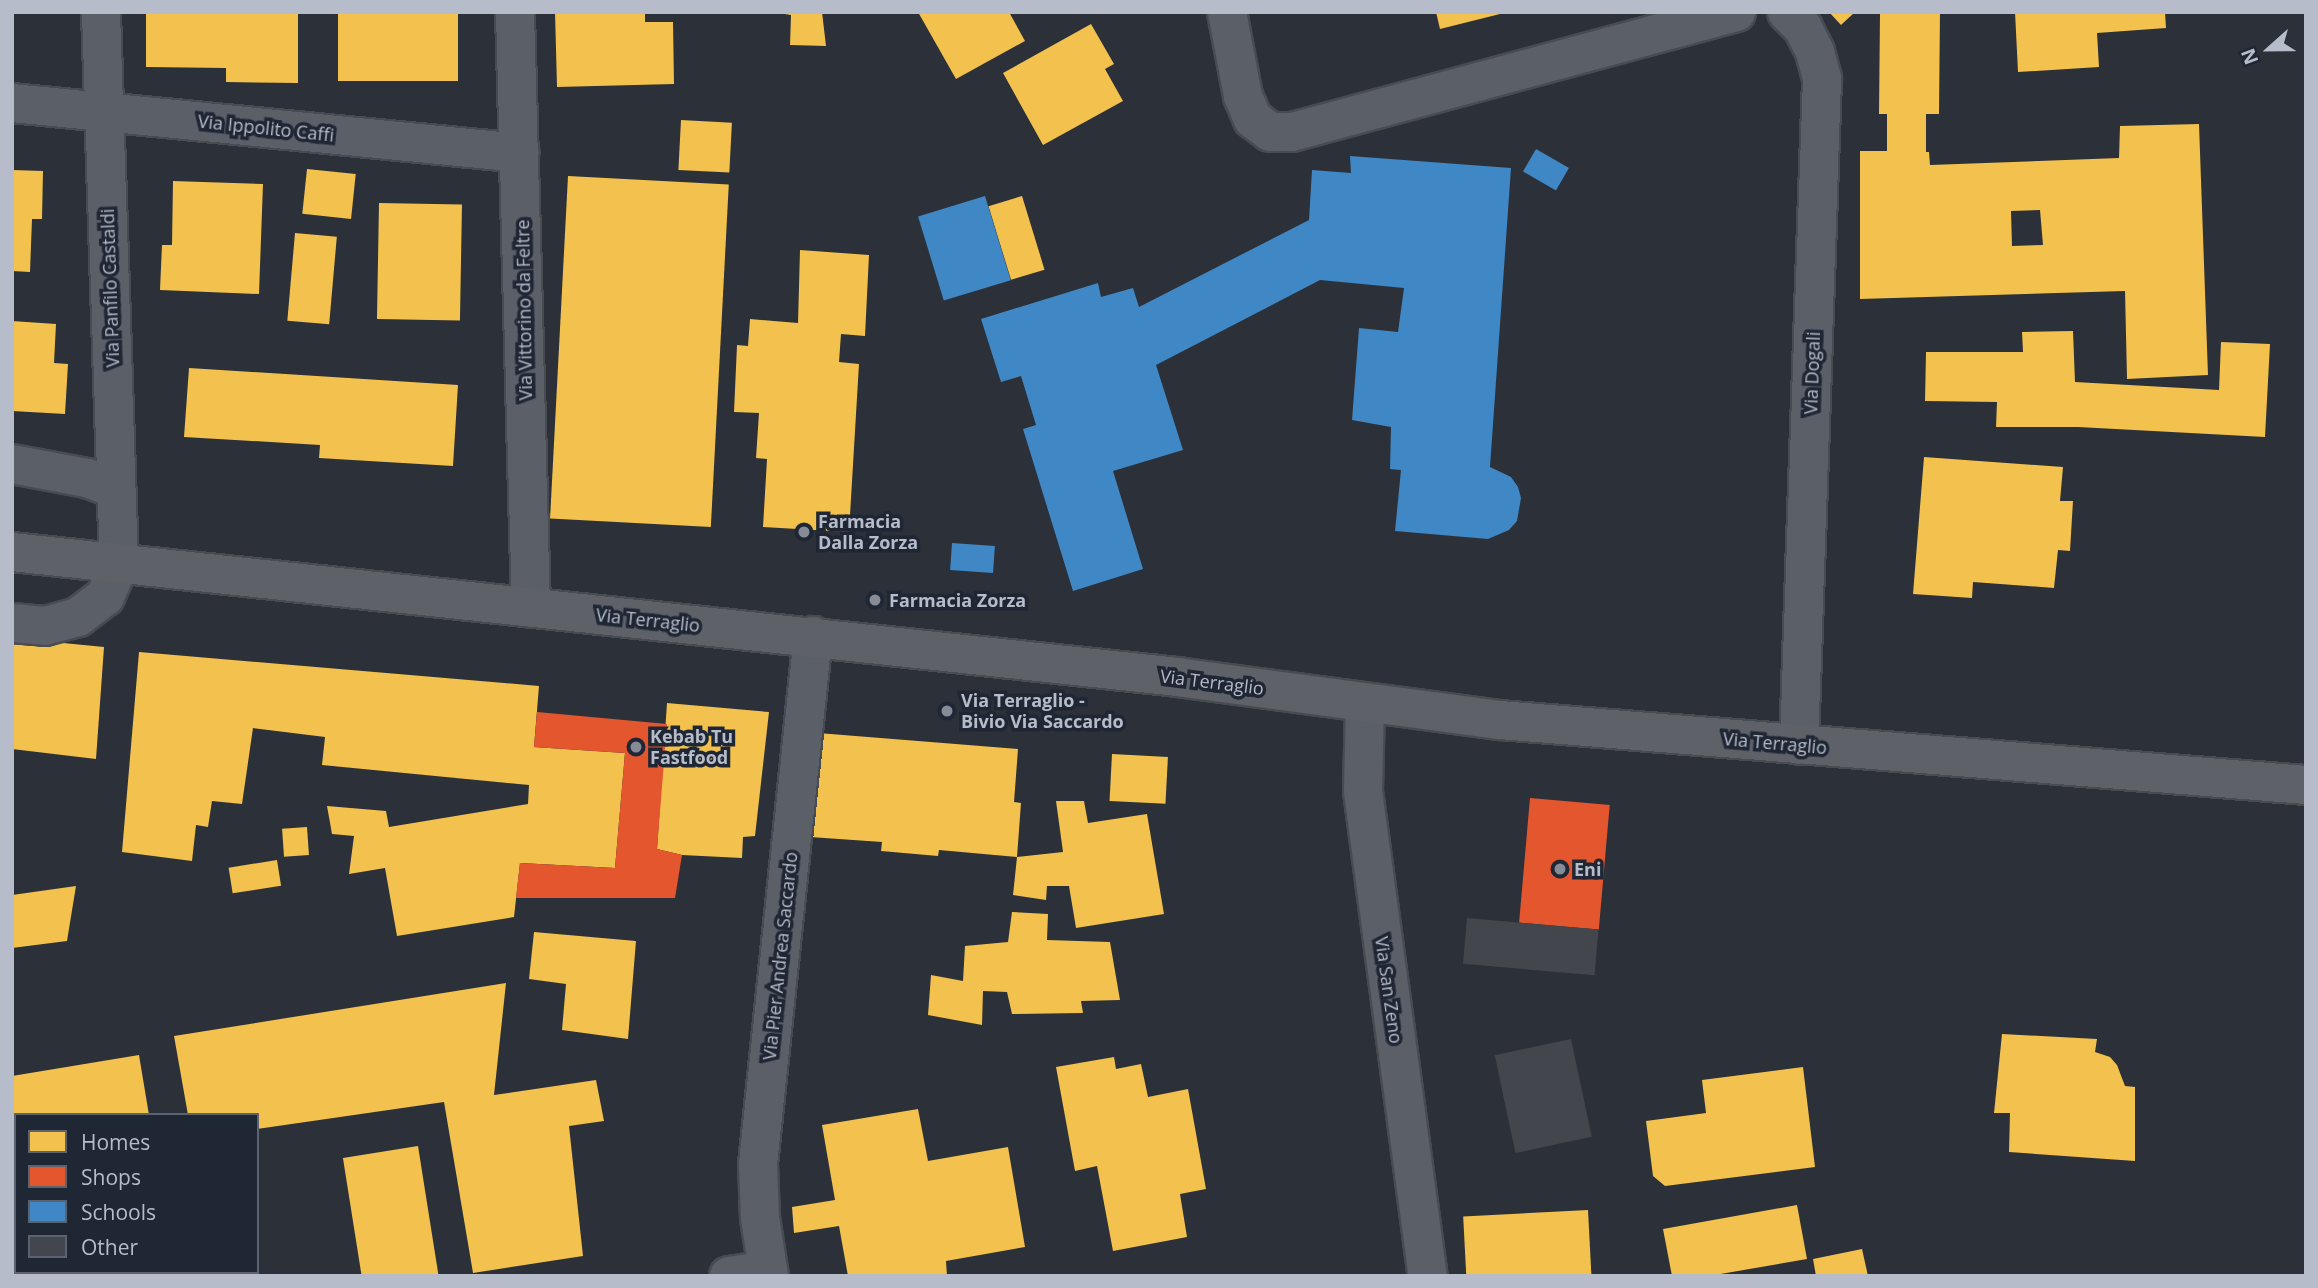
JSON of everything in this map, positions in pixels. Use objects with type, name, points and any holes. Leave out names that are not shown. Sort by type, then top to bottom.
[{"type":"main road","name":"Via Terraglio","points":[[12,552],[1177,677],[1500,720],[2306,785]]},
{"type":"street","name":"Via Panfilo Castaldi","points":[[101,12],[119,564]]},
{"type":"street","name":"Via Vittorino da Feltre","points":[[515,12],[531,608]]},
{"type":"street","points":[[1227,12],[1242,96],[1253,119],[1270,132],[1292,132],[1724,14]]},
{"type":"street","name":"Via Dogali","points":[[1787,12],[1803,28],[1815,51],[1822,79],[1799,745]]},
{"type":"street","name":"Via Ippolito Caffi","points":[[12,103],[520,153]]},
{"type":"street","points":[[12,464],[87,478],[116,489]]},
{"type":"street","points":[[12,623],[44,626],[78,617],[105,597],[119,564]]},
{"type":"street","name":"Via Pier Andrea Saccardo","points":[[768,1273],[760,1218],[758,1164],[813,636]]},
{"type":"street","name":"Via San Zeno","points":[[1365,703],[1364,803],[1428,1276]]},
{"type":"street","points":[[729,1276],[768,1273]]},
{"type":"building: Homes","points":[[146,12],[298,12],[298,83],[226,82],[226,68],[146,67]]},
{"type":"building: Homes","points":[[338,12],[458,12],[458,81],[338,81]]},
{"type":"building: Homes","points":[[555,12],[645,12],[645,22],[673,22],[674,84],[557,87]]},
{"type":"building: Homes","points":[[772,12],[822,12],[826,46],[790,45],[791,15]]},
{"type":"building: Homes","points":[[918,12],[1009,12],[1025,41],[956,79]]},
{"type":"building: Homes","points":[[1436,12],[1504,12],[1504,13],[1440,29]]},
{"type":"building: Homes","points":[[1829,12],[1855,12],[1841,25]]},
{"type":"building: Homes","points":[[1880,12],[1940,12],[1939,114],[1926,114],[1926,152],[1929,152],[1930,165],[2119,158],[2120,126],[2199,124],[2208,375],[2127,379],[2125,291],[1860,299],[1860,151],[1887,151],[1887,114],[1879,114]],"holes":[[[2040,210],[2043,245],[2012,246],[2011,211]]]},
{"type":"building: Homes","points":[[2015,12],[2165,12],[2166,28],[2097,33],[2099,67],[2018,72]]},
{"type":"building: Homes","points":[[1091,24],[1114,64],[1105,69],[1123,101],[1043,145],[1003,73]]},
{"type":"building: Homes","points":[[681,120],[732,123],[729,173],[678,170]]},
{"type":"building: Homes","points":[[307,169],[356,174],[351,219],[302,214]]},
{"type":"building: Homes","points":[[12,170],[43,171],[42,219],[32,219],[30,272],[12,271]]},
{"type":"building: Homes","points":[[568,176],[729,184],[711,527],[550,519]]},
{"type":"building: Homes","points":[[173,181],[263,184],[259,294],[160,290],[162,245],[172,245]]},
{"type":"building: Homes","points":[[1022,196],[1045,270],[1011,280],[989,206]]},
{"type":"building: Homes","points":[[379,203],[462,204],[460,320],[377,319]]},
{"type":"building: Homes","points":[[295,233],[337,237],[329,324],[287,321]]},
{"type":"building: Homes","points":[[800,250],[869,255],[865,336],[841,334],[839,362],[859,364],[849,532],[763,527],[767,459],[756,458],[759,413],[734,412],[737,345],[748,346],[750,319],[798,323]]},
{"type":"building: Homes","points":[[12,321],[56,324],[54,363],[68,364],[65,414],[12,411]]},
{"type":"building: Homes","points":[[2073,331],[2075,382],[2219,390],[2221,342],[2270,344],[2265,437],[2078,427],[1996,427],[1997,402],[1925,401],[1926,352],[2023,352],[2022,332]]},
{"type":"building: Homes","points":[[189,368],[458,385],[453,466],[319,458],[320,445],[184,437]]},
{"type":"building: Homes","points":[[1924,457],[2063,467],[2060,501],[2073,501],[2070,551],[2058,550],[2054,588],[1973,582],[1972,598],[1913,594]]},
{"type":"building: Homes","points":[[12,638],[104,647],[96,759],[12,749]]},
{"type":"building: Homes","points":[[139,652],[539,686],[534,747],[625,753],[615,868],[520,863],[514,917],[397,936],[385,868],[349,874],[354,836],[332,834],[327,806],[386,811],[389,827],[528,804],[529,785],[322,765],[325,737],[253,728],[242,804],[212,801],[208,827],[196,825],[192,861],[122,852]]},
{"type":"building: Homes","points":[[667,703],[769,712],[755,836],[743,837],[742,858],[682,855],[657,849]]},
{"type":"building: Homes","points":[[818,733],[1018,749],[1014,802],[1021,803],[1017,857],[939,850],[938,856],[881,851],[882,842],[810,837]]},
{"type":"building: Homes","points":[[1112,754],[1168,757],[1165,804],[1110,801]]},
{"type":"building: Homes","points":[[1056,801],[1084,801],[1088,823],[1147,814],[1164,914],[1076,928],[1069,886],[1047,886],[1046,900],[1013,895],[1017,857],[1063,852]]},
{"type":"building: Homes","points":[[307,827],[309,855],[284,857],[282,829]]},
{"type":"building: Homes","points":[[277,860],[281,886],[233,893],[229,868]]},
{"type":"building: Homes","points":[[76,886],[67,941],[12,948],[12,895]]},
{"type":"building: Homes","points":[[1012,912],[1048,914],[1047,940],[1110,942],[1120,1000],[1081,1001],[1083,1013],[1012,1014],[1007,992],[983,991],[982,1025],[928,1015],[931,975],[963,981],[965,946],[1008,942]]},
{"type":"building: Homes","points":[[534,932],[636,941],[628,1039],[562,1030],[566,984],[529,979]]},
{"type":"building: Homes","points":[[506,983],[494,1095],[596,1080],[604,1121],[569,1126],[583,1256],[473,1273],[444,1102],[259,1129],[259,1113],[188,1113],[174,1036]]},
{"type":"building: Homes","points":[[2002,1034],[2097,1039],[2095,1052],[2110,1057],[2117,1065],[2125,1086],[2135,1087],[2135,1161],[2009,1152],[2010,1113],[1994,1113]]},
{"type":"building: Homes","points":[[139,1055],[149,1113],[14,1113],[12,1166],[12,1076]]},
{"type":"building: Homes","points":[[1114,1057],[1116,1069],[1141,1064],[1148,1097],[1188,1089],[1206,1189],[1180,1194],[1187,1237],[1113,1251],[1097,1166],[1075,1171],[1056,1067]]},
{"type":"building: Homes","points":[[1803,1067],[1815,1167],[1665,1186],[1653,1176],[1646,1121],[1706,1113],[1702,1080]]},
{"type":"building: Homes","points":[[918,1109],[928,1161],[1008,1147],[1025,1247],[946,1261],[947,1276],[848,1276],[839,1226],[794,1233],[792,1207],[835,1200],[822,1125]]},
{"type":"building: Homes","points":[[418,1146],[439,1276],[362,1276],[343,1158]]},
{"type":"building: Homes","points":[[1797,1205],[1807,1259],[1709,1276],[1672,1276],[1663,1229]]},
{"type":"building: Homes","points":[[1588,1210],[1591,1276],[1466,1276],[1463,1217]]},
{"type":"building: Homes","points":[[1862,1249],[1868,1276],[1816,1276],[1813,1259]]},
{"type":"building: Shops","points":[[537,712],[667,724],[657,849],[682,855],[675,898],[516,898],[520,863],[615,868],[625,753],[534,747]]},
{"type":"building: Shops","points":[[1530,798],[1610,805],[1599,929],[1519,923]]},
{"type":"building: Schools","points":[[1536,149],[1569,168],[1556,191],[1523,172]]},
{"type":"building: Schools","points":[[1350,156],[1511,168],[1490,467],[1511,477],[1518,487],[1521,498],[1517,521],[1509,530],[1488,539],[1395,531],[1401,470],[1390,469],[1391,427],[1352,420],[1359,328],[1398,332],[1404,288],[1320,280],[1156,365],[1183,450],[1113,471],[1143,569],[1073,591],[1023,429],[1036,425],[1021,376],[1001,382],[981,319],[1098,283],[1101,297],[1133,288],[1139,307],[1309,220],[1312,170],[1351,173]]},
{"type":"building: Schools","points":[[985,196],[1011,280],[944,301],[918,216]]},
{"type":"building: Schools","points":[[952,543],[995,546],[993,573],[950,570]]},
{"type":"building: Other","points":[[1467,918],[1598,930],[1594,975],[1463,964]]},
{"type":"building: Other","points":[[1571,1039],[1592,1137],[1515,1153],[1495,1055]]},
{"type":"place","name":"Farmacia Dalla Zorza","points":[[804,532]]},
{"type":"place","name":"Farmacia Zorza","points":[[875,600]]},
{"type":"place","name":"Via Terraglio - Bivio Via Saccardo","points":[[947,711]]},
{"type":"place","name":"Kebab Tu Fastfood","points":[[636,747]]},
{"type":"place","name":"Eni","points":[[1560,869]]}]
